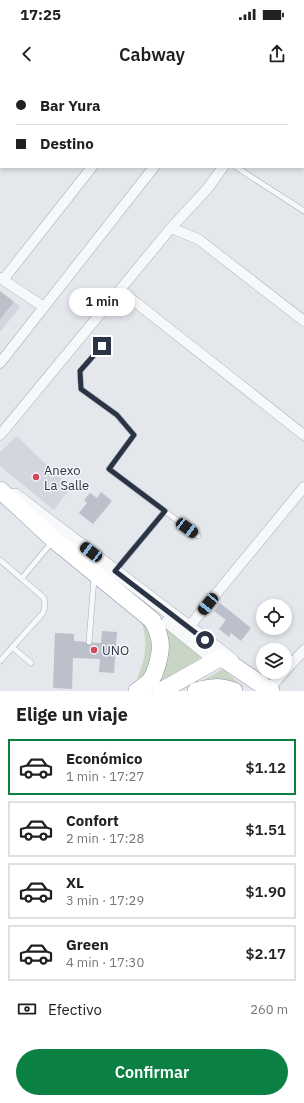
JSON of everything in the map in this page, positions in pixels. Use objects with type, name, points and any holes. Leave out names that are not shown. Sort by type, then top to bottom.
[{"type":"highway","points":[[0,490],[54,540],[152,620],[157,628],[161,642],[160,654],[150,681],[137,691]]},
{"type":"highway","points":[[161,691],[211,660],[218,658],[222,658],[264,689]]},
{"type":"highway","points":[[196,691],[212,687],[225,688],[234,691]]},
{"type":"street","points":[[44,307],[1,279],[91,168]]},
{"type":"street","points":[[0,363],[153,168]]},
{"type":"street","points":[[0,435],[171,228],[208,188],[222,168]]},
{"type":"street","points":[[171,228],[198,239],[304,321]]},
{"type":"street","points":[[120,290],[304,436]]},
{"type":"street","points":[[0,485],[189,627],[264,689],[276,679]]},
{"type":"street","points":[[0,485],[211,660]]},
{"type":"street","points":[[189,627],[304,486]]},
{"type":"street","points":[[205,640],[209,648],[211,660]]},
{"type":"street","points":[[292,664],[304,650]]},
{"type":"lane","points":[[238,168],[304,211]]},
{"type":"lane","points":[[102,346],[80,371],[81,389],[117,415],[134,435],[109,469],[198,536]]},
{"type":"lane","points":[[115,571],[165,511]]},
{"type":"lane","points":[[22,578],[54,540]]},
{"type":"lane","points":[[0,560],[44,598],[45,606],[44,613],[0,661]]},
{"type":"lane","points":[[88,642],[94,573]]},
{"type":"lane","points":[[12,647],[31,663]]},
{"type":"shaded area","points":[[0,291],[20,307],[0,332]]},
{"type":"shaded area","name":"Anexo La Salle","points":[[17,436],[70,488],[54,510],[0,466],[0,452]]},
{"type":"green space","points":[[140,619],[148,628],[151,648],[149,663],[139,681],[137,679],[143,664],[145,649],[145,635]]},
{"type":"green space","points":[[158,621],[200,655],[199,659],[159,682]]},
{"type":"green space","points":[[223,670],[243,687],[235,685],[197,684]]},
{"type":"building","points":[[0,291],[14,302],[0,319]]},
{"type":"building","points":[[101,492],[112,501],[93,524],[79,513],[87,503],[84,500],[90,493],[97,498]]},
{"type":"building","points":[[220,603],[251,628],[241,641],[231,633],[229,637],[219,629],[226,620],[214,611]]},
{"type":"building","points":[[102,631],[117,632],[114,673],[99,672],[100,659],[73,658],[72,689],[53,688],[55,633],[74,634],[74,641],[101,643]]},
{"type":"place","name":"Anexo La Salle","points":[[36,477]]},
{"type":"place","name":"UNO","points":[[94,650]]},
{"type":"route","points":[[102,346],[80,371],[81,389],[117,415],[134,435],[109,469],[165,511],[115,571],[205,640]]}]
